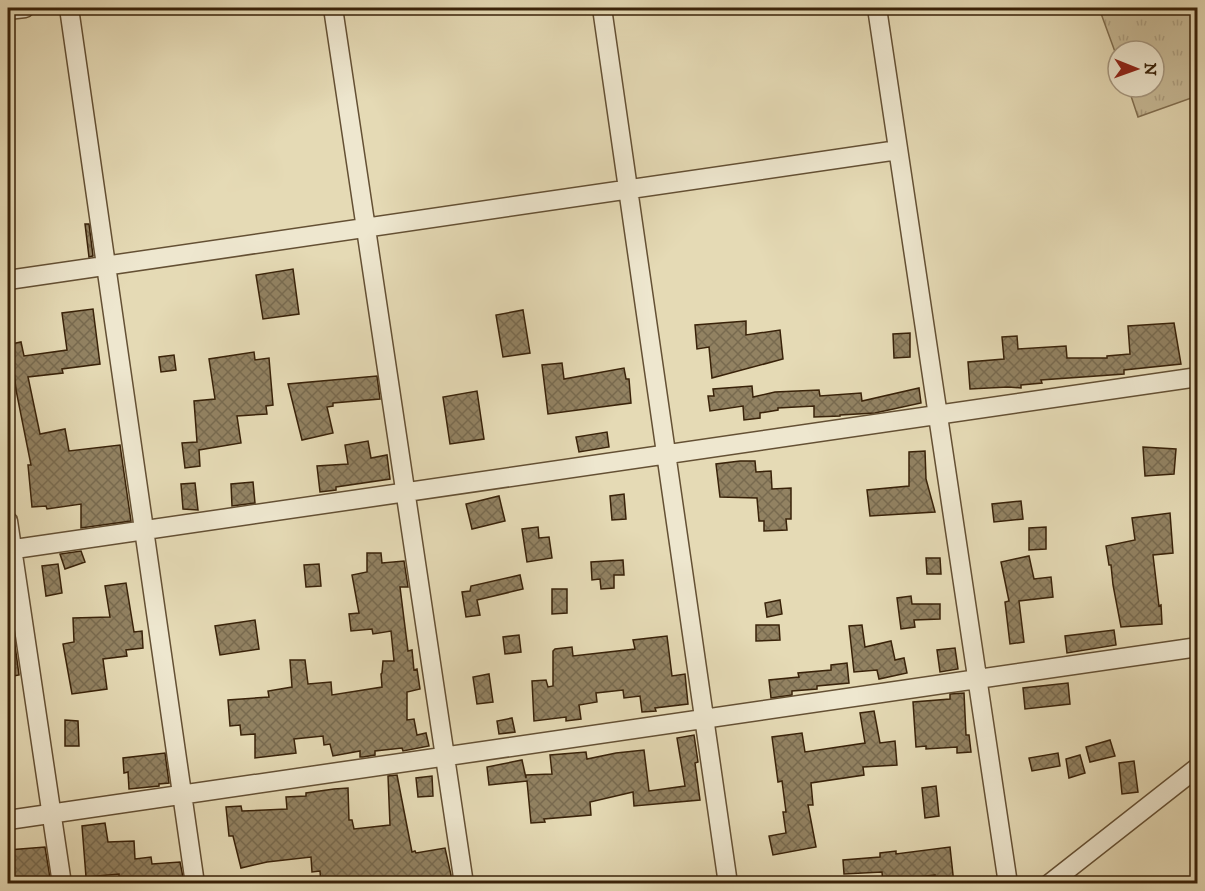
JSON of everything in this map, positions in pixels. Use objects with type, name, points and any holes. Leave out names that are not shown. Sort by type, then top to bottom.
[{"type":"street","points":[[8,10],[25,8]]},
{"type":"street","points":[[69,8],[195,884]]},
{"type":"street","points":[[333,8],[464,884]]},
{"type":"street","points":[[602,8],[728,884]]},
{"type":"street","points":[[877,8],[1008,884]]},
{"type":"street","points":[[8,280],[898,150]]},
{"type":"street","points":[[10,550],[1197,377]]},
{"type":"street","points":[[8,521],[10,550],[62,884]]},
{"type":"street","points":[[8,820],[1197,647]]},
{"type":"street","points":[[1049,884],[1197,767]]},
{"type":"green space","points":[[1099,8],[1197,8],[1197,96],[1138,117],[1132,99],[1166,99],[1166,39],[1110,39]]},
{"type":"building","points":[[85,224],[89,224],[93,256],[89,257]]},
{"type":"building","points":[[293,269],[299,314],[263,319],[256,275]]},
{"type":"building","points":[[93,309],[100,364],[62,369],[63,373],[28,377],[40,434],[65,429],[69,451],[120,445],[131,521],[81,528],[81,504],[47,509],[46,506],[32,507],[28,465],[31,465],[16,390],[11,344],[21,342],[24,356],[67,350],[62,313]]},
{"type":"building","points":[[523,310],[530,353],[503,357],[496,315]]},
{"type":"building","points":[[746,321],[746,335],[780,330],[783,359],[712,378],[709,347],[697,349],[695,325]]},
{"type":"building","points":[[1174,323],[1181,364],[1124,370],[1124,374],[1041,380],[1042,383],[1021,385],[1021,388],[970,389],[968,362],[1004,359],[1002,337],[1017,336],[1018,349],[1066,346],[1067,358],[1107,358],[1107,356],[1130,354],[1128,326]]},
{"type":"building","points":[[910,333],[910,357],[894,358],[893,334]]},
{"type":"building","points":[[254,352],[255,360],[269,358],[273,405],[266,406],[267,414],[237,416],[241,443],[199,450],[200,466],[185,468],[182,443],[197,442],[194,401],[215,399],[209,359]]},
{"type":"building","points":[[174,355],[176,370],[161,372],[159,357]]},
{"type":"building","points":[[562,363],[564,379],[624,368],[626,379],[629,379],[631,403],[548,414],[542,365]]},
{"type":"building","points":[[377,376],[380,399],[333,403],[333,406],[327,407],[333,433],[302,440],[288,384]]},
{"type":"building","points":[[752,386],[753,397],[775,392],[819,390],[820,396],[861,393],[862,401],[919,388],[921,403],[875,413],[814,417],[814,406],[778,408],[778,410],[760,413],[760,418],[744,420],[743,406],[710,411],[708,396],[714,396],[713,389]]},
{"type":"building","points":[[477,391],[484,439],[450,444],[443,397]]},
{"type":"building","points":[[607,432],[609,447],[579,452],[576,437]]},
{"type":"building","points":[[368,441],[371,458],[387,455],[390,479],[336,487],[336,490],[320,492],[317,466],[348,464],[345,445]]},
{"type":"building","points":[[1143,447],[1176,449],[1174,474],[1145,476]]},
{"type":"building","points":[[925,451],[926,479],[935,512],[870,516],[867,490],[909,486],[909,452]]},
{"type":"building","points":[[755,461],[756,472],[771,471],[772,489],[791,488],[791,519],[786,519],[787,530],[764,531],[764,521],[759,521],[757,498],[720,497],[716,464]]},
{"type":"building","points":[[253,482],[255,503],[232,506],[231,484]]},
{"type":"building","points":[[195,483],[198,510],[183,509],[181,484]]},
{"type":"building","points":[[624,494],[626,519],[612,520],[610,496]]},
{"type":"building","points":[[499,496],[505,521],[472,529],[466,504]]},
{"type":"building","points":[[1021,501],[1023,519],[994,522],[992,504]]},
{"type":"building","points":[[1170,513],[1173,553],[1153,555],[1162,624],[1121,627],[1106,546],[1135,540],[1132,518]]},
{"type":"building","points":[[538,527],[539,538],[549,537],[552,558],[527,562],[522,529]]},
{"type":"building","points":[[1046,527],[1046,549],[1029,550],[1029,528]]},
{"type":"building","points":[[81,551],[85,562],[65,569],[60,554]]},
{"type":"building","points":[[367,553],[381,553],[382,563],[404,561],[408,587],[400,587],[408,651],[412,650],[414,670],[417,669],[420,689],[407,692],[407,720],[414,719],[417,735],[426,733],[429,746],[403,751],[402,748],[375,751],[375,755],[363,757],[360,757],[360,751],[333,756],[330,744],[324,745],[323,736],[294,739],[296,753],[255,758],[255,734],[241,735],[240,725],[230,726],[228,700],[269,697],[268,691],[292,687],[290,660],[305,660],[308,684],[331,682],[332,695],[382,687],[383,661],[394,661],[391,631],[373,634],[372,629],[351,631],[349,614],[359,613],[352,575],[367,572]]},
{"type":"building","points":[[1029,556],[1034,579],[1051,577],[1053,597],[1019,601],[1024,642],[1010,644],[1005,602],[1009,601],[1001,562]]},
{"type":"building","points":[[926,558],[940,558],[941,574],[927,574]]},
{"type":"building","points":[[623,560],[624,575],[614,575],[614,588],[601,589],[600,579],[592,580],[591,562]]},
{"type":"building","points":[[58,564],[62,593],[46,596],[42,566]]},
{"type":"building","points":[[319,564],[321,586],[306,587],[304,565]]},
{"type":"building","points":[[520,575],[523,589],[477,600],[480,615],[466,617],[462,592],[470,591],[471,586]]},
{"type":"building","points":[[126,583],[134,632],[142,631],[143,648],[126,650],[127,656],[103,659],[107,689],[72,694],[63,644],[74,642],[73,618],[110,617],[105,586]]},
{"type":"building","points":[[552,589],[567,589],[567,613],[552,614]]},
{"type":"building","points":[[911,596],[912,604],[940,604],[940,619],[914,620],[915,627],[901,629],[897,598]]},
{"type":"building","points":[[780,600],[782,614],[767,617],[765,603]]},
{"type":"building","points":[[11,616],[19,675],[8,677],[8,617]]},
{"type":"building","points":[[255,620],[259,649],[220,655],[215,626]]},
{"type":"building","points":[[756,625],[779,625],[780,640],[756,641]]},
{"type":"building","points":[[862,625],[865,647],[891,641],[895,660],[904,658],[907,673],[879,679],[877,670],[854,672],[849,626]]},
{"type":"building","points":[[1114,630],[1116,645],[1067,653],[1065,636]]},
{"type":"building","points":[[519,635],[521,652],[505,654],[503,637]]},
{"type":"building","points":[[667,636],[672,676],[685,674],[688,704],[642,712],[640,696],[624,698],[623,690],[596,693],[597,702],[579,705],[581,719],[566,721],[566,717],[534,721],[532,681],[546,680],[548,687],[553,686],[553,651],[555,649],[572,647],[573,656],[635,649],[633,640]]},
{"type":"building","points":[[955,648],[958,669],[940,672],[937,650]]},
{"type":"building","points":[[847,663],[849,683],[817,686],[817,689],[792,691],[792,695],[771,698],[769,680],[799,677],[798,673],[831,670],[831,665]]},
{"type":"building","points":[[489,674],[493,702],[477,704],[473,677]]},
{"type":"building","points":[[1068,683],[1070,704],[1025,709],[1023,688]]},
{"type":"building","points":[[964,693],[966,735],[969,735],[971,752],[957,753],[957,747],[926,749],[926,746],[916,747],[913,702],[950,699],[950,694]]},
{"type":"building","points":[[874,711],[880,743],[895,741],[897,765],[863,767],[864,775],[811,783],[813,805],[808,805],[816,847],[773,855],[769,836],[786,833],[783,812],[786,812],[782,781],[778,782],[772,737],[802,733],[805,752],[865,743],[860,713]]},
{"type":"building","points":[[512,718],[515,732],[499,734],[497,721]]},
{"type":"building","points":[[65,720],[78,721],[79,746],[65,746]]},
{"type":"building","points":[[694,735],[700,800],[634,806],[633,792],[590,802],[591,815],[544,819],[545,822],[531,823],[527,781],[489,785],[487,767],[522,760],[526,778],[526,775],[552,774],[550,755],[586,752],[587,759],[644,750],[649,791],[685,786],[677,738]]},
{"type":"building","points":[[1110,740],[1115,756],[1090,762],[1086,747]]},
{"type":"building","points":[[165,753],[169,783],[129,789],[128,772],[124,773],[123,758]]},
{"type":"building","points":[[1058,753],[1060,766],[1032,771],[1029,758]]},
{"type":"building","points":[[1080,755],[1085,773],[1069,778],[1066,759]]},
{"type":"building","points":[[1134,761],[1138,792],[1122,794],[1119,763]]},
{"type":"building","points":[[397,775],[412,852],[445,848],[451,875],[450,884],[321,884],[320,871],[312,872],[311,857],[267,862],[241,868],[233,836],[229,836],[226,807],[241,806],[242,811],[287,809],[286,797],[306,796],[306,793],[348,788],[349,820],[352,820],[354,829],[390,825],[388,776]]},
{"type":"building","points":[[432,776],[433,796],[418,797],[416,778]]},
{"type":"building","points":[[936,786],[939,816],[925,818],[922,788]]},
{"type":"building","points":[[105,823],[108,842],[134,841],[135,859],[151,857],[152,864],[180,862],[183,877],[119,882],[119,874],[86,877],[82,826]]},
{"type":"building","points":[[45,847],[51,884],[18,884],[18,878],[8,879],[8,850]]},
{"type":"building","points":[[950,847],[954,884],[936,884],[935,875],[899,879],[900,884],[883,884],[882,872],[844,874],[843,860],[880,857],[880,853],[896,851],[896,854]]}]
